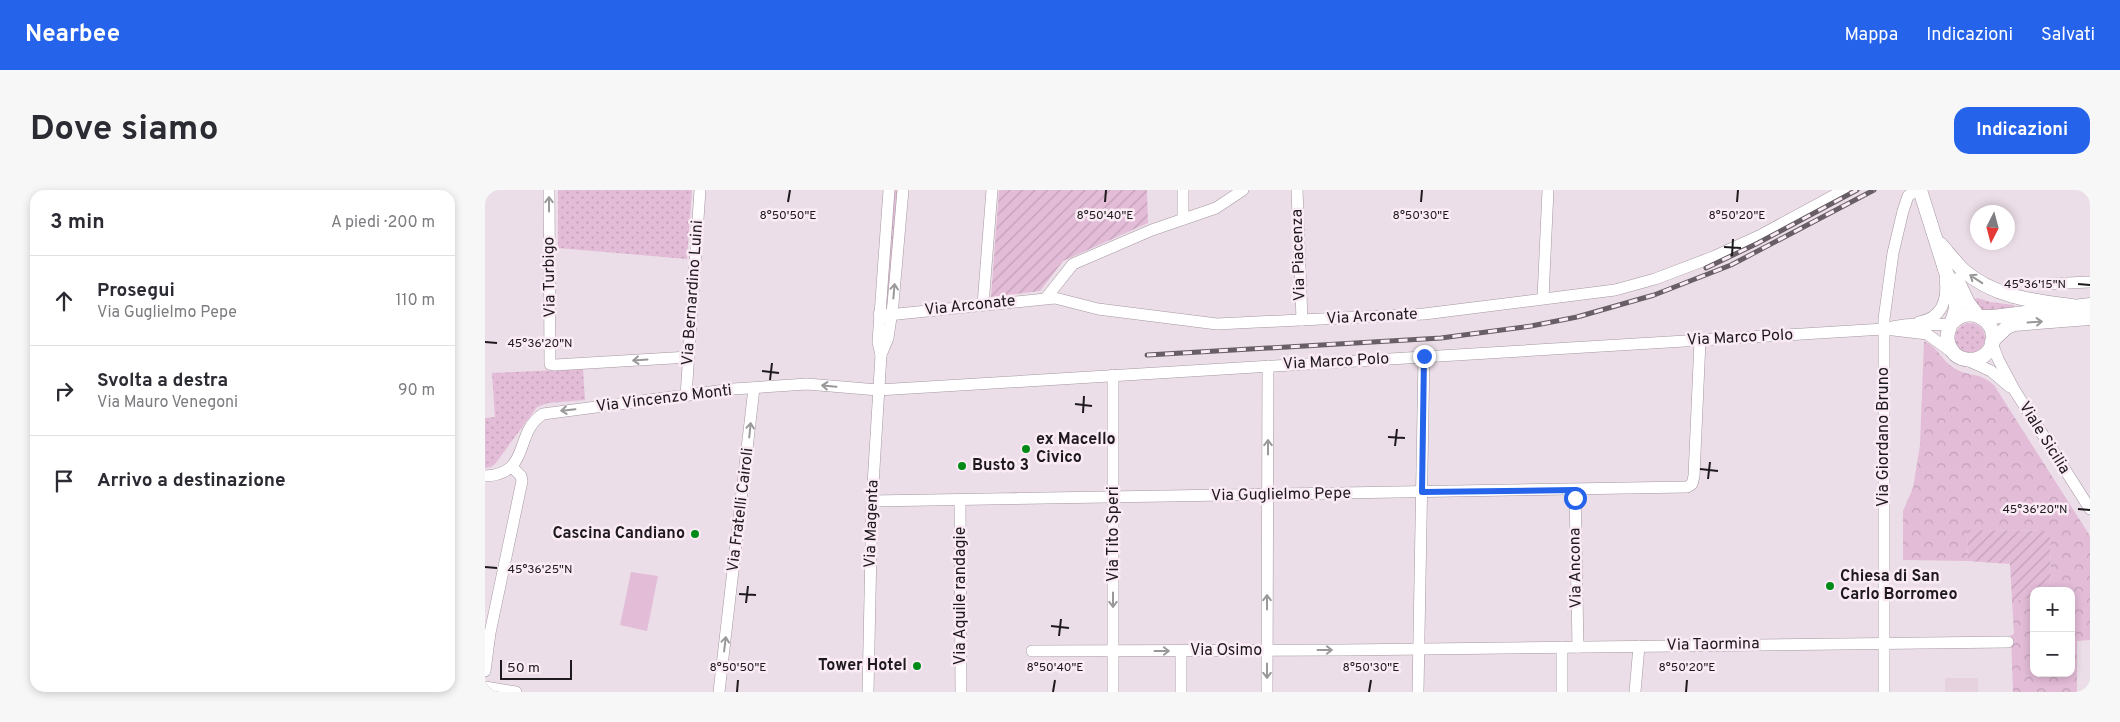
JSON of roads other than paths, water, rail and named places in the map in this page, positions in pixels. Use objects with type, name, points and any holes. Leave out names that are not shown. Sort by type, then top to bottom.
[{"type":"main road","points":[[1920,190],[1956,303],[1952,323],[1947,333],[1947,341],[1954,354],[1967,360],[1981,357],[1987,352],[1992,342],[2007,327],[2014,324],[2090,318]]},
{"type":"main road","points":[[1938,245],[1962,269],[1989,287],[2030,300],[2072,306]]},
{"type":"main road","points":[[1938,245],[1950,264],[1968,303],[1989,325],[1992,332],[1992,342]]},
{"type":"main road","points":[[1952,323],[1962,316],[2001,316],[2090,305]]},
{"type":"street","name":"Via Turbigo","points":[[549,190],[550,364],[689,357]]},
{"type":"street","name":"Via Bernardino Luini","points":[[686,396],[700,190]]},
{"type":"street","name":"Via Magenta","points":[[881,356],[878,347],[879,314],[889,190]]},
{"type":"street","name":"Via Magenta","points":[[868,692],[872,502],[878,390],[881,356],[888,338],[892,314],[903,190]]},
{"type":"street","points":[[983,305],[991,190]]},
{"type":"street","points":[[1183,190],[1183,219]]},
{"type":"street","points":[[1046,298],[1073,264],[1152,230],[1219,206],[1243,190]]},
{"type":"street","name":"Via Piacenza","points":[[1297,190],[1302,320]]},
{"type":"street","points":[[1543,298],[1548,190]]},
{"type":"street","points":[[1821,203],[1822,190]]},
{"type":"street","name":"Via Arconate","points":[[879,314],[1060,298],[1098,309],[1212,324],[1421,314],[1618,290],[1668,275],[1735,248],[1844,190]]},
{"type":"street","name":"Via Giordano Bruno","points":[[1884,692],[1884,329],[1893,253],[1908,196],[1916,190]]},
{"type":"street","points":[[1914,323],[1932,318],[1944,304],[1946,288],[1943,266]]},
{"type":"street","points":[[2045,284],[2090,282]]},
{"type":"street","name":"Via Marco Polo","points":[[1884,329],[1900,324],[1914,323],[1931,326],[1952,323]]},
{"type":"street","name":"Via Marco Polo","points":[[878,390],[1884,329],[1927,334],[1954,354]]},
{"type":"street","name":"Via Guglielmo Pepe","points":[[872,502],[1575,490],[1690,486],[1694,476],[1700,340]]},
{"type":"street","name":"Viale Sicilia","points":[[1992,342],[1998,360],[2015,391],[2090,509]]},
{"type":"street","points":[[1418,692],[1424,356]]},
{"type":"street","name":"Viale Sicilia","points":[[1967,360],[1995,374],[2015,391]]},
{"type":"street","points":[[1267,692],[1268,366]]},
{"type":"street","name":"Via Tito Speri","points":[[1113,375],[1113,692]]},
{"type":"street","name":"Via Vincenzo Monti","points":[[512,467],[531,427],[536,419],[543,414],[754,388],[807,384],[878,390]]},
{"type":"street","name":"Via Fratelli Cairoli","points":[[719,692],[754,388]]},
{"type":"street","points":[[485,476],[503,474],[512,467],[521,476],[522,481],[490,634],[485,670]]},
{"type":"street","name":"Via Ancona","points":[[1575,490],[1577,646]]},
{"type":"street","name":"Via Aquile randagie","points":[[960,501],[961,692]]},
{"type":"street","name":"Via Taormina","points":[[1419,649],[2008,642]]},
{"type":"street","points":[[1635,692],[1639,646]]},
{"type":"street","points":[[1562,647],[1563,692]]},
{"type":"street","name":"Via Osimo","points":[[1033,651],[1419,649]]},
{"type":"street","points":[[1181,651],[1181,692]]},
{"type":"street","points":[[485,687],[516,692]]},
{"type":"railway","points":[[1706,268],[1758,243],[1857,190]]},
{"type":"railway","points":[[1147,355],[1441,338],[1531,326],[1577,317],[1654,295],[1731,265],[1874,190]]},
{"type":"place","name":"ex Macello Civico","points":[[1026,449]]},
{"type":"place","name":"Busto 3","points":[[962,466]]},
{"type":"place","name":"Cascina Candiano","points":[[695,534]]},
{"type":"place","name":"Chiesa di San Carlo Borromeo","points":[[1830,586]]},
{"type":"place","name":"Tower Hotel","points":[[917,666]]}]
